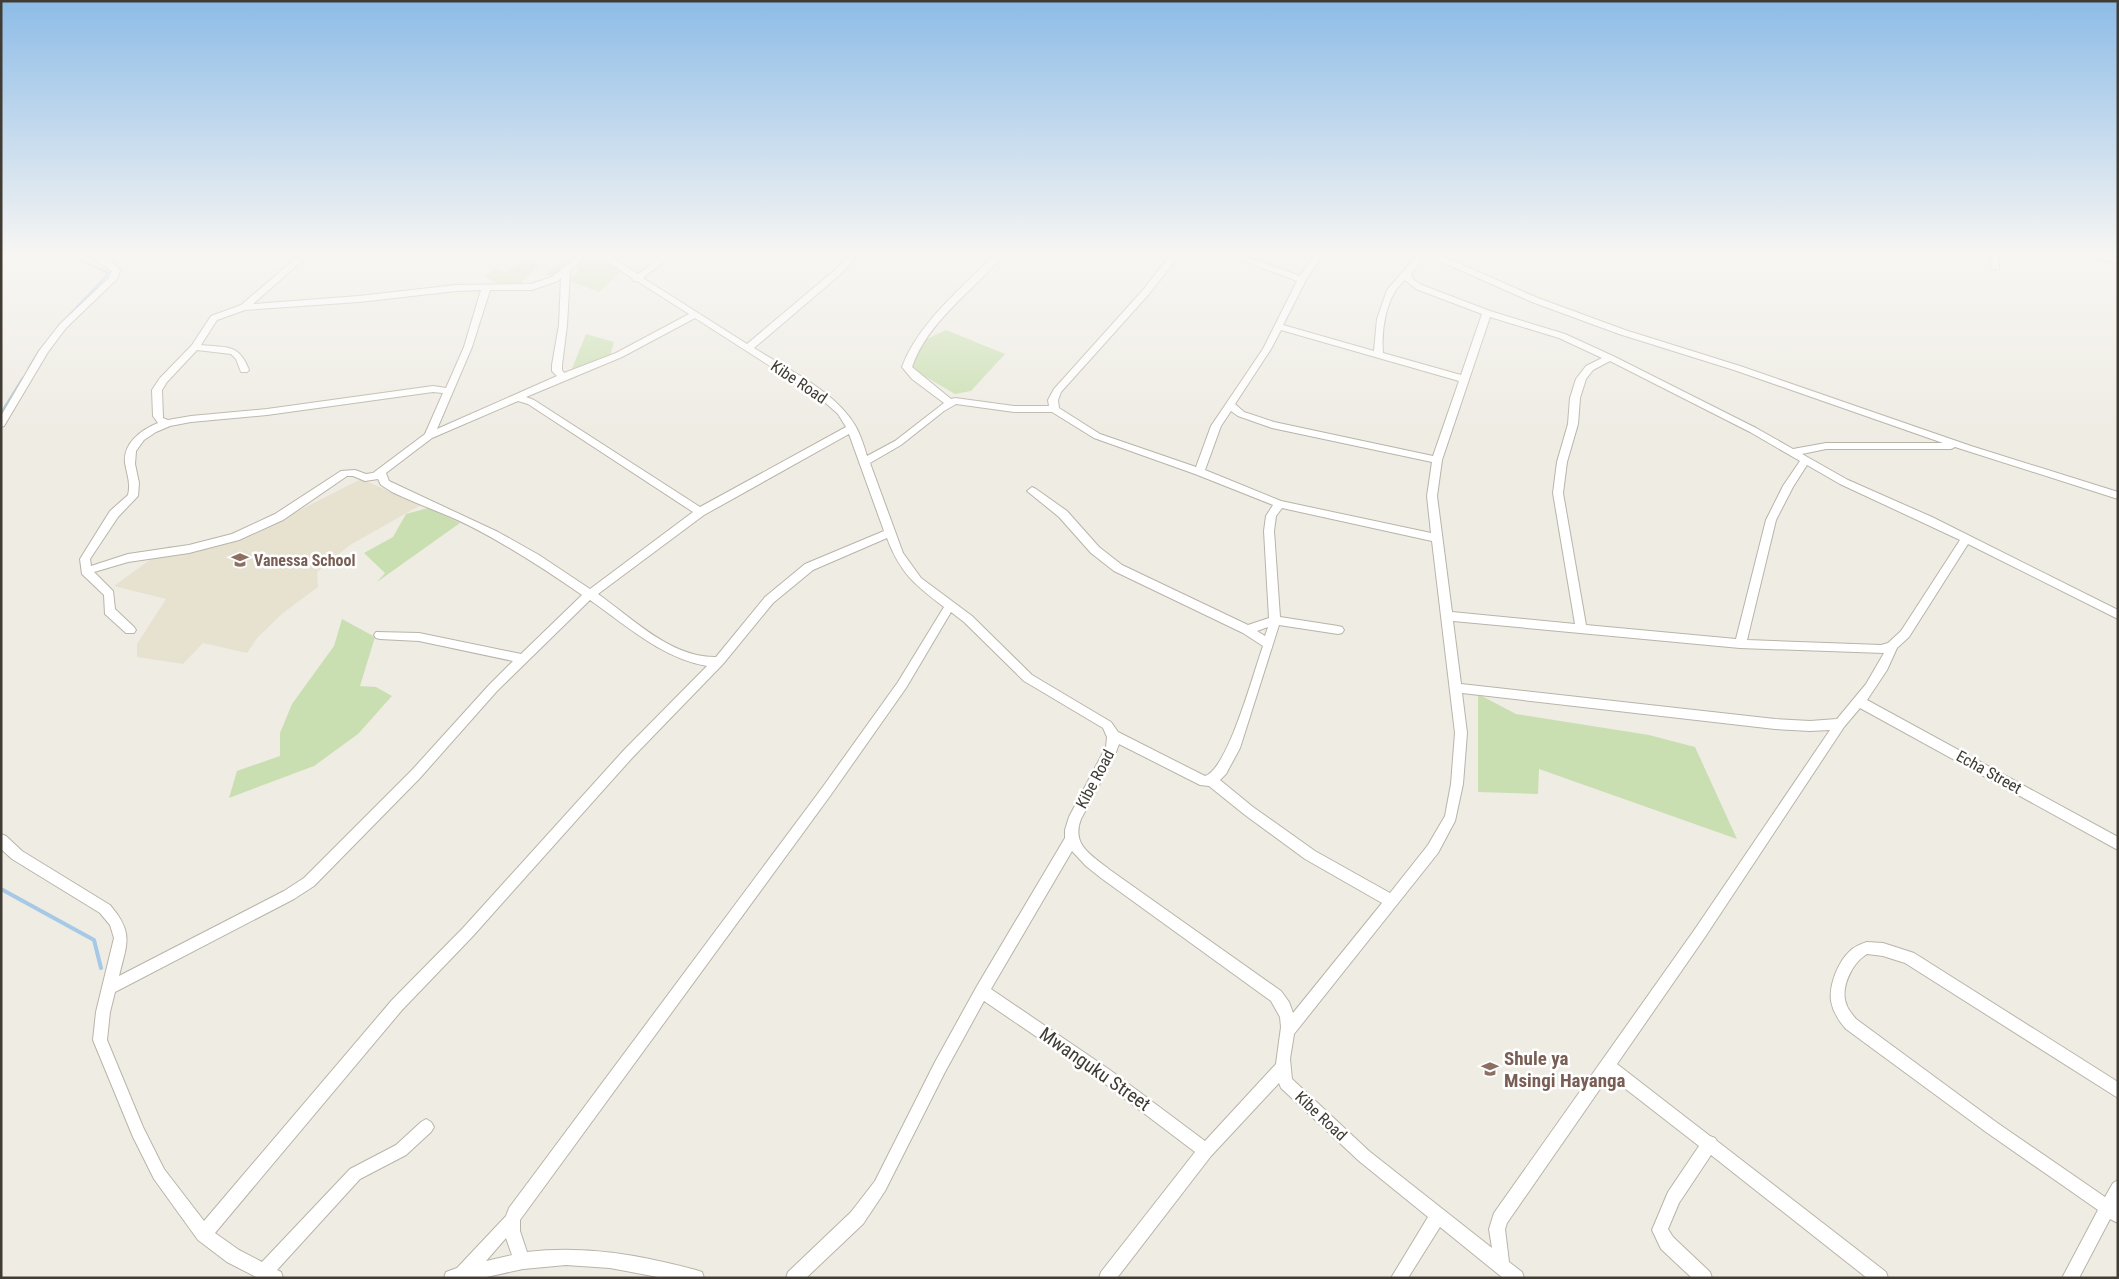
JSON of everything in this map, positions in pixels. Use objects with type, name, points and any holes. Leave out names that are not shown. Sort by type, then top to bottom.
[{"type":"street","points":[[1,424],[38,360],[59,331],[78,313]]},
{"type":"street","points":[[167,424],[159,420],[158,390],[169,372],[194,348],[214,318],[228,313]]},
{"type":"street","points":[[429,436],[468,346],[478,313]]},
{"type":"street","points":[[563,377],[557,371],[556,365],[564,313]]},
{"type":"street","name":"Kibe Road","points":[[690,313],[823,396],[841,412],[852,428],[890,533],[905,568],[917,581],[968,619],[1028,678],[1107,725],[1114,736],[1111,751],[1075,816],[1071,828],[1071,840]]},
{"type":"street","points":[[748,348],[790,313]]},
{"type":"street","points":[[946,313],[926,334],[908,360],[907,367],[911,373],[932,386],[950,403]]},
{"type":"street","points":[[1054,409],[1053,400],[1057,391],[1127,313]]},
{"type":"street","points":[[1199,472],[1212,436],[1229,404],[1280,327],[1287,313]]},
{"type":"street","points":[[1380,356],[1378,340],[1385,313]]},
{"type":"street","points":[[1288,1032],[1390,900],[1433,849],[1451,817],[1457,784],[1461,734],[1432,496],[1437,460],[1487,313],[1562,336],[1610,358],[1793,452],[1862,491],[1928,520],[2118,615]]},
{"type":"street","points":[[1570,313],[1745,370],[1968,448],[2118,496]]},
{"type":"street","points":[[86,571],[128,558],[197,548],[258,528],[288,512],[341,475],[350,472],[369,478],[381,472],[429,436],[563,377],[619,355],[694,315]]},
{"type":"street","points":[[1280,327],[1464,379]]},
{"type":"street","points":[[194,348],[234,352],[240,358],[244,370]]},
{"type":"street","points":[[1581,629],[1560,514],[1559,477],[1581,379],[1591,365],[1610,358]]},
{"type":"street","points":[[531,402],[538,388]]},
{"type":"street","points":[[130,630],[112,616],[109,611],[109,594],[86,571],[85,559],[114,514],[133,496],[135,487],[130,465],[130,454],[134,445],[148,432],[167,424],[433,389],[449,392]]},
{"type":"street","points":[[517,397],[531,402],[700,512]]},
{"type":"street","points":[[865,461],[898,443],[950,403],[961,401],[1014,408],[1054,409],[1097,436],[1199,472],[1279,504],[1436,538]]},
{"type":"street","points":[[1229,404],[1240,414],[1272,424],[1437,460]]},
{"type":"street","points":[[436,420],[449,427]]},
{"type":"street","points":[[109,988],[289,895],[309,882],[416,774],[493,688],[590,594],[700,512],[852,428]]},
{"type":"street","points":[[1793,452],[1826,446],[1924,444],[1968,448]]},
{"type":"street","points":[[1740,644],[1771,520],[1788,486],[1806,459]]},
{"type":"street","points":[[381,472],[385,483],[396,490],[447,511],[483,529],[590,594],[659,642],[698,661],[719,661]]},
{"type":"street","points":[[1032,491],[1063,514],[1095,550],[1118,568],[1247,630],[1269,644]]},
{"type":"street","points":[[1212,780],[1222,770],[1234,748],[1269,644],[1275,620],[1274,582],[1269,539],[1271,516],[1264,498]]},
{"type":"street","points":[[1271,516],[1279,504]]},
{"type":"street","points":[[204,1234],[397,1005],[468,932],[628,754],[719,661],[764,605],[794,578],[827,559],[890,533]]},
{"type":"street","points":[[1502,1267],[1498,1223],[1700,933],[1840,724],[1859,702],[1885,663],[1892,646],[1906,634],[1966,539]]},
{"type":"street","points":[[457,1276],[510,1222],[583,1118],[826,792],[902,685],[950,607]]},
{"type":"street","points":[[1448,616],[1740,644],[1869,650],[1892,646]]},
{"type":"street","points":[[1247,630],[1275,620],[1338,630]]},
{"type":"street","points":[[380,635],[419,638],[524,659]]},
{"type":"street","points":[[698,661],[703,678]]},
{"type":"street","points":[[1456,688],[1775,724],[1810,726],[1840,724]]},
{"type":"street","name":"Echa Street","points":[[1859,702],[2118,844]]},
{"type":"street","points":[[1114,736],[1194,778],[1212,780],[1249,812],[1310,855],[1390,900]]},
{"type":"street","points":[[1,840],[17,855],[105,910],[116,922],[121,938],[100,1026],[100,1040],[138,1132],[159,1174],[204,1234],[233,1256],[269,1275],[356,1174],[400,1150],[426,1127]]},
{"type":"street","points":[[794,1278],[857,1218],[880,1186],[940,1067],[982,991],[1071,840],[1093,864],[1202,946],[1276,996],[1284,1004],[1288,1016],[1288,1032],[1281,1069],[1206,1151],[1108,1278]]},
{"type":"street","points":[[2112,1211],[1991,1127],[1851,1024],[1842,1012],[1838,1000],[1838,990],[1848,964],[1858,952],[1867,948],[1880,949],[1909,958],[2118,1091]]},
{"type":"street","name":"Mwanguku Street","points":[[982,991],[1112,1080],[1206,1151]]},
{"type":"street","points":[[1607,1065],[1880,1278]]},
{"type":"street","name":"Kibe Road","points":[[1281,1069],[1286,1083],[1364,1156],[1516,1278]]},
{"type":"street","points":[[1704,1278],[1668,1243],[1660,1230],[1664,1217],[1683,1184],[1710,1144]]},
{"type":"street","points":[[2070,1278],[2112,1211],[2118,1188]]},
{"type":"street","points":[[1399,1278],[1438,1216]]},
{"type":"street","points":[[510,1222],[511,1231],[523,1261]]},
{"type":"street","points":[[457,1276],[523,1261],[572,1257],[627,1262],[696,1278]]},
{"type":"shaded area","name":"Vanessa School","points":[[361,479],[421,505],[350,545],[317,572],[318,587],[283,613],[258,637],[247,653],[203,643],[183,664],[137,657],[137,644],[166,599],[114,586],[169,546],[208,549],[247,537]]},
{"type":"green space","points":[[946,330],[1005,354],[971,391],[955,394],[909,367],[927,339]]},
{"type":"green space","points":[[586,334],[614,342],[610,356],[571,371]]},
{"type":"green space","points":[[428,508],[460,523],[377,582],[385,573],[364,553],[393,537],[406,514]]},
{"type":"green space","points":[[342,619],[375,637],[360,686],[376,687],[392,696],[358,734],[314,766],[229,798],[237,771],[280,756],[280,733],[292,704],[334,646]]},
{"type":"green space","points":[[1478,694],[1516,714],[1649,735],[1695,747],[1737,839],[1539,769],[1538,794],[1478,792]]},
{"type":"waterway","points":[[63,322],[72,313]]},
{"type":"waterway","points":[[29,368],[40,350]]},
{"type":"waterway","points":[[1,413],[23,378]]},
{"type":"waterway","points":[[1,889],[94,940],[101,968]]},
{"type":"place","name":"Vanessa School","points":[[240,560]]},
{"type":"place","name":"Shule ya Msingi Hayanga","points":[[1490,1069]]}]
